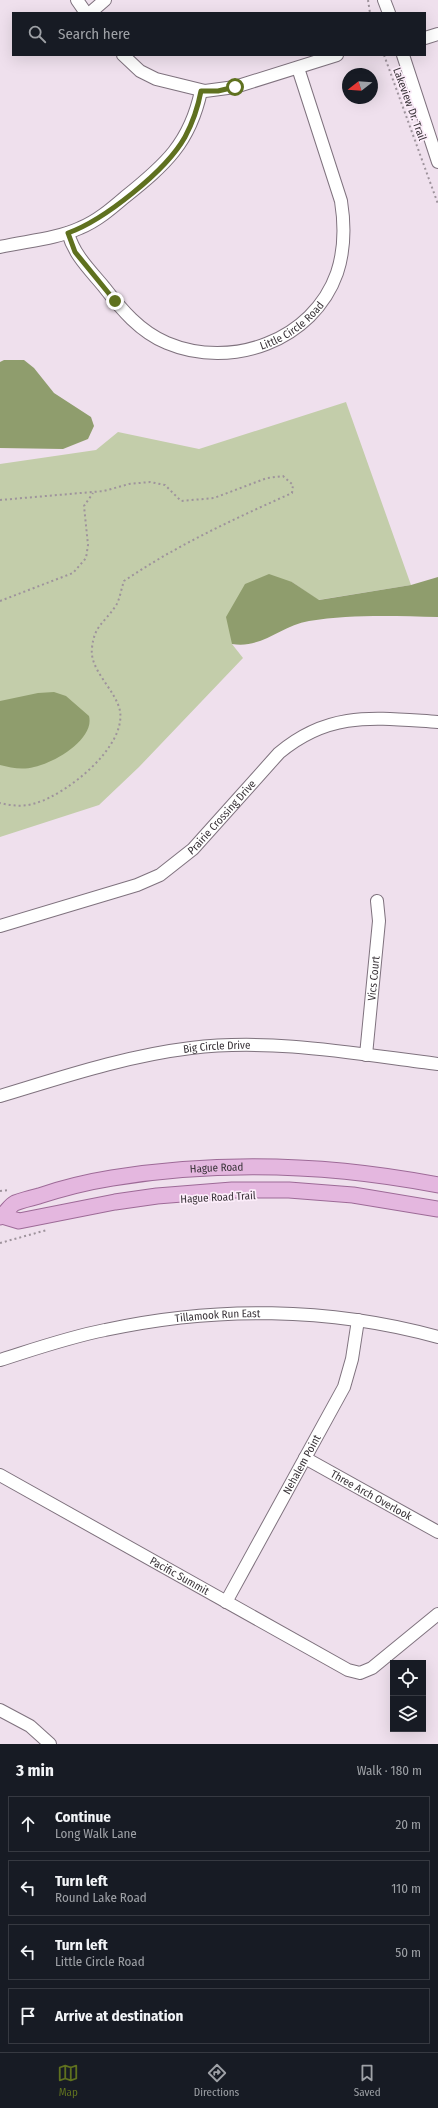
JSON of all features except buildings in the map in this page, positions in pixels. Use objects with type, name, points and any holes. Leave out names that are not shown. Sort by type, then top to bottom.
[{"type":"main road","name":"Hague Road","points":[[1,1217],[14,1204],[70,1186],[120,1176],[185,1169],[247,1166],[308,1167],[369,1173],[438,1186]]},
{"type":"main road","name":"Hague Road","points":[[1,1217],[19,1221],[129,1200],[232,1190],[289,1190],[353,1195],[438,1209]]},
{"type":"street","points":[[77,0],[85,12]]},
{"type":"street","points":[[91,12],[105,0]]},
{"type":"street","points":[[384,0],[389,12]]},
{"type":"street","points":[[426,38],[438,34]]},
{"type":"street","points":[[124,56],[140,71],[156,79],[201,91],[218,91],[235,87],[335,56]]},
{"type":"street","points":[[402,56],[438,162]]},
{"type":"street","name":"Little Circle Road","points":[[68,233],[75,252],[115,301],[141,327],[166,343],[211,354],[226,353],[253,349],[281,337],[292,330],[314,311],[330,287],[342,255],[344,237],[341,201],[298,68]]},
{"type":"street","points":[[0,247],[68,233],[87,225],[105,214],[173,154],[194,120],[201,91]]},
{"type":"street","name":"Prairie Crossing Drive","points":[[0,926],[137,885],[160,875],[193,849],[280,753],[295,740],[309,732],[326,725],[355,718],[438,722]]},
{"type":"street","name":"Vics Court","points":[[366,1055],[379,921],[377,901]]},
{"type":"street","name":"Big Circle Drive","points":[[0,1096],[117,1062],[192,1048],[231,1046],[291,1046],[438,1064]]},
{"type":"street","name":"Tillamook Run East","points":[[0,1360],[104,1330],[188,1317],[219,1314],[275,1313],[358,1320],[438,1337]]},
{"type":"street","name":"Nehalem Point","points":[[226,1602],[346,1380],[352,1359],[358,1320]]},
{"type":"street","name":"Three Arch Overlook","points":[[305,1458],[438,1532]]},
{"type":"street","name":"Pacific Summit","points":[[0,1476],[340,1667],[360,1673],[372,1668],[438,1614]]},
{"type":"street","points":[[0,1710],[30,1726],[50,1744]]},
{"type":"path","points":[[368,0],[370,12]]},
{"type":"path","name":"Lakeview Dr. Trail","points":[[384,56],[438,204]]},
{"type":"path","points":[[0,500],[104,492],[129,484],[150,482],[165,485],[181,501],[214,498],[267,478],[283,476],[293,485],[292,493],[206,532],[152,562],[124,581],[116,606],[94,632],[91,650],[99,673],[115,698],[120,712],[117,734],[100,758],[81,778],[56,794],[36,803],[14,806],[0,803]]},
{"type":"path","points":[[0,601],[73,573],[86,558],[88,545],[84,506],[93,492]]},
{"type":"path","points":[[0,1243],[51,1230]]},
{"type":"shaded area","points":[[4,360],[24,360],[34,368],[54,393],[91,417],[94,426],[88,439],[63,449],[0,448],[0,362]]},
{"type":"shaded area","points":[[346,402],[411,585],[318,600],[292,582],[232,644],[243,658],[139,767],[99,805],[0,837],[0,464],[96,450],[118,432],[199,449]]},
{"type":"shaded area","points":[[269,574],[292,582],[319,600],[411,585],[438,577],[438,617],[341,617],[309,621],[289,627],[253,643],[243,645],[232,644],[226,617],[245,584]]},
{"type":"shaded area","points":[[54,692],[66,696],[89,716],[89,725],[86,733],[71,749],[52,761],[42,765],[30,768],[13,768],[0,765],[0,701],[38,693]]},
{"type":"route","points":[[115,301],[75,252],[71,245],[68,233],[87,225],[105,214],[162,166],[185,138],[194,120],[201,91],[218,91],[235,87]]}]
